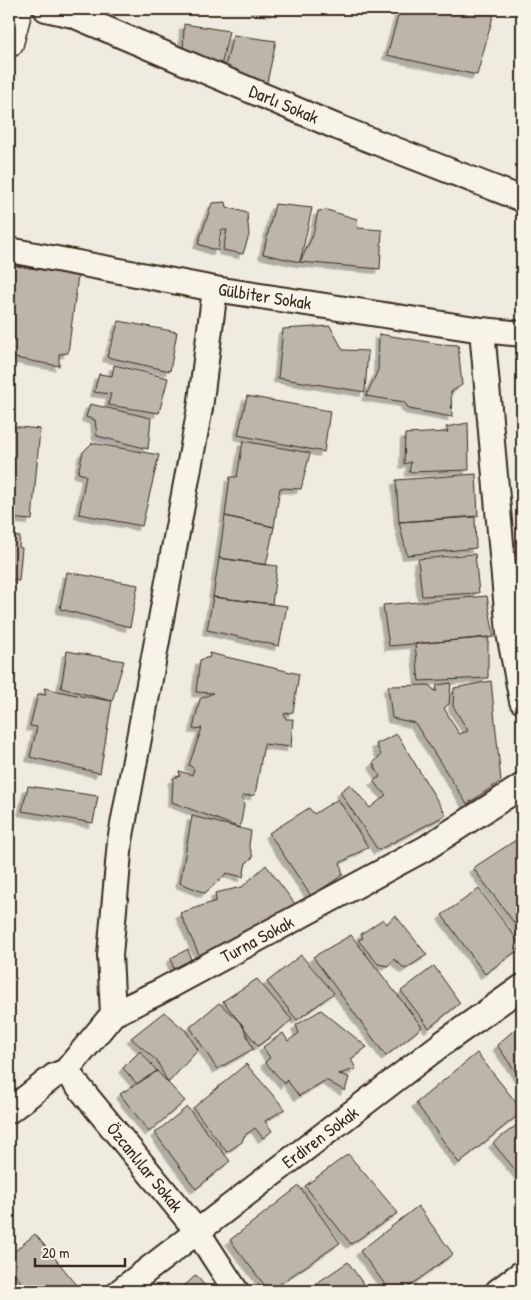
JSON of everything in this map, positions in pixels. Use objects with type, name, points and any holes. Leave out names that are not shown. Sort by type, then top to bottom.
[{"type":"main road","points":[[9,43],[18,9]]},
{"type":"street","name":"Darlı Sokak","points":[[46,9],[73,15],[337,126],[522,200]]},
{"type":"street","name":"Gülbiter Sokak","points":[[9,250],[215,289],[482,330],[522,334]]},
{"type":"street","points":[[113,1014],[110,955],[120,841],[200,408],[215,289]]},
{"type":"street","points":[[482,330],[510,633],[522,701]]},
{"type":"street","name":"Turna Sokak","points":[[9,1110],[54,1076],[66,1071],[113,1014],[159,992],[426,848],[522,786]]},
{"type":"street","name":"Erdiren Sokak","points":[[120,1291],[435,1049],[522,987]]},
{"type":"street","name":"Özcanlılar Sokak","points":[[66,1071],[197,1231],[236,1291]]},
{"type":"street","points":[[499,1291],[522,1273]]},
{"type":"building","points":[[254,9],[275,9],[275,12]]},
{"type":"building","points":[[400,9],[495,9],[477,75],[387,55]]},
{"type":"building","points":[[184,24],[229,31],[221,66],[183,53]]},
{"type":"building","points":[[233,35],[276,41],[266,87],[224,71]]},
{"type":"building","points":[[226,202],[227,207],[247,213],[249,235],[243,254],[223,250],[227,230],[221,230],[218,251],[198,244],[212,203]]},
{"type":"building","points":[[275,204],[312,208],[300,262],[263,254]]},
{"type":"building","points":[[327,210],[357,219],[358,228],[382,230],[380,269],[300,262],[313,235],[318,211]]},
{"type":"building","points":[[10,265],[78,275],[68,353],[59,354],[59,366],[9,357]]},
{"type":"building","points":[[119,321],[177,332],[170,371],[107,357]]},
{"type":"building","points":[[330,326],[343,350],[368,351],[365,392],[278,378],[283,329]]},
{"type":"building","points":[[379,334],[458,345],[462,385],[451,392],[452,417],[409,409],[404,402],[366,396],[378,370]]},
{"type":"building","points":[[114,365],[168,378],[159,413],[108,405],[111,394],[94,392],[99,374],[112,376]]},
{"type":"building","points":[[247,396],[330,411],[324,452],[238,435]]},
{"type":"building","points":[[90,404],[151,418],[148,449],[97,436],[95,420],[86,417]]},
{"type":"building","points":[[468,423],[469,470],[409,472],[411,462],[404,464],[405,434],[448,432],[446,427]]},
{"type":"building","points":[[9,426],[40,429],[32,520],[9,518]]},
{"type":"building","points":[[243,441],[310,453],[301,489],[280,488],[274,527],[225,516],[230,477],[237,477]]},
{"type":"building","points":[[92,443],[159,455],[142,526],[79,514],[86,475],[78,473],[83,452]]},
{"type":"building","points":[[476,474],[478,516],[399,522],[396,480]]},
{"type":"building","points":[[225,516],[274,527],[266,565],[219,558]]},
{"type":"building","points":[[475,517],[476,548],[407,555],[399,522]]},
{"type":"building","points":[[9,536],[20,537],[19,547],[22,548],[19,581],[9,580]]},
{"type":"building","points":[[475,554],[479,593],[422,596],[418,559]]},
{"type":"building","points":[[219,558],[277,566],[272,604],[213,597]]},
{"type":"building","points":[[67,572],[138,585],[130,627],[60,609]]},
{"type":"building","points":[[487,596],[494,637],[389,646],[383,605]]},
{"type":"building","points":[[213,597],[287,606],[279,646],[207,630]]},
{"type":"building","points":[[488,637],[488,678],[419,681],[415,644]]},
{"type":"building","points":[[67,651],[124,661],[112,701],[61,688]]},
{"type":"building","points":[[209,653],[299,674],[293,712],[284,714],[286,719],[293,719],[291,747],[264,744],[255,795],[242,796],[244,805],[240,828],[172,802],[173,778],[180,776],[179,771],[192,775],[194,769],[189,765],[202,728],[193,729],[200,699],[213,693],[196,692],[200,660],[210,657]]},
{"type":"building","points":[[491,681],[501,781],[467,804],[415,723],[392,718],[388,686],[429,685],[436,692],[437,685],[451,683],[449,704],[444,708],[459,734],[468,731],[453,706],[454,688]]},
{"type":"building","points":[[44,688],[112,701],[100,773],[30,757],[37,727],[30,726],[38,694],[46,695]]},
{"type":"building","points":[[397,734],[446,815],[378,850],[340,792],[350,784],[370,808],[386,795],[373,781],[380,777],[373,763],[381,755],[376,744]]},
{"type":"building","points":[[28,786],[98,796],[93,823],[22,811]]},
{"type":"building","points":[[338,799],[368,847],[340,863],[343,875],[311,896],[269,833],[309,808],[314,814]]},
{"type":"building","points":[[192,816],[251,831],[249,845],[253,857],[246,863],[243,877],[227,873],[205,893],[180,883]]},
{"type":"building","points":[[522,836],[522,933],[473,868]]},
{"type":"building","points":[[266,865],[295,904],[200,957],[180,913],[216,901],[215,893],[242,887]]},
{"type":"building","points":[[479,889],[522,946],[485,974],[442,915]]},
{"type":"building","points":[[395,915],[427,955],[405,969],[394,959],[388,966],[378,964],[358,940],[363,938],[361,934],[383,919],[387,924]]},
{"type":"building","points":[[351,935],[422,1027],[386,1056],[313,957]]},
{"type":"building","points":[[188,949],[191,961],[174,971],[171,958]]},
{"type":"building","points":[[301,955],[334,993],[297,1020],[267,982]]},
{"type":"building","points":[[434,966],[460,1003],[429,1028],[401,991]]},
{"type":"building","points":[[257,979],[292,1020],[258,1046],[223,1001]]},
{"type":"building","points":[[219,1003],[242,1024],[253,1049],[217,1069],[190,1027]]},
{"type":"building","points":[[321,1010],[367,1047],[351,1059],[356,1069],[339,1074],[349,1077],[345,1091],[326,1080],[299,1096],[287,1080],[285,1084],[265,1062],[270,1058],[263,1047],[283,1033],[288,1041],[299,1033],[296,1025]]},
{"type":"building","points":[[164,1012],[186,1031],[198,1050],[168,1083],[157,1061],[131,1038]]},
{"type":"building","points":[[522,1023],[522,1081],[497,1045]]},
{"type":"building","points":[[140,1051],[157,1071],[137,1084],[123,1068]]},
{"type":"building","points":[[477,1053],[522,1112],[459,1163],[416,1103]]},
{"type":"building","points":[[246,1064],[285,1109],[265,1121],[272,1131],[263,1138],[255,1128],[244,1136],[242,1142],[227,1152],[193,1108]]},
{"type":"building","points":[[157,1071],[185,1101],[149,1132],[120,1094]]},
{"type":"building","points":[[187,1107],[230,1161],[196,1189],[155,1133]]},
{"type":"building","points":[[522,1121],[522,1178],[493,1143]]},
{"type":"building","points":[[348,1154],[398,1213],[351,1244],[305,1186]]},
{"type":"building","points":[[299,1186],[340,1243],[269,1291],[230,1240]]},
{"type":"building","points":[[418,1206],[453,1254],[403,1291],[390,1291],[360,1251]]},
{"type":"building","points":[[35,1234],[80,1291],[28,1291],[9,1267],[9,1256]]},
{"type":"building","points":[[348,1262],[368,1291],[305,1291]]},
{"type":"building","points":[[196,1275],[209,1291],[179,1291]]},
{"type":"building","points":[[9,1279],[19,1291],[9,1291]]}]
